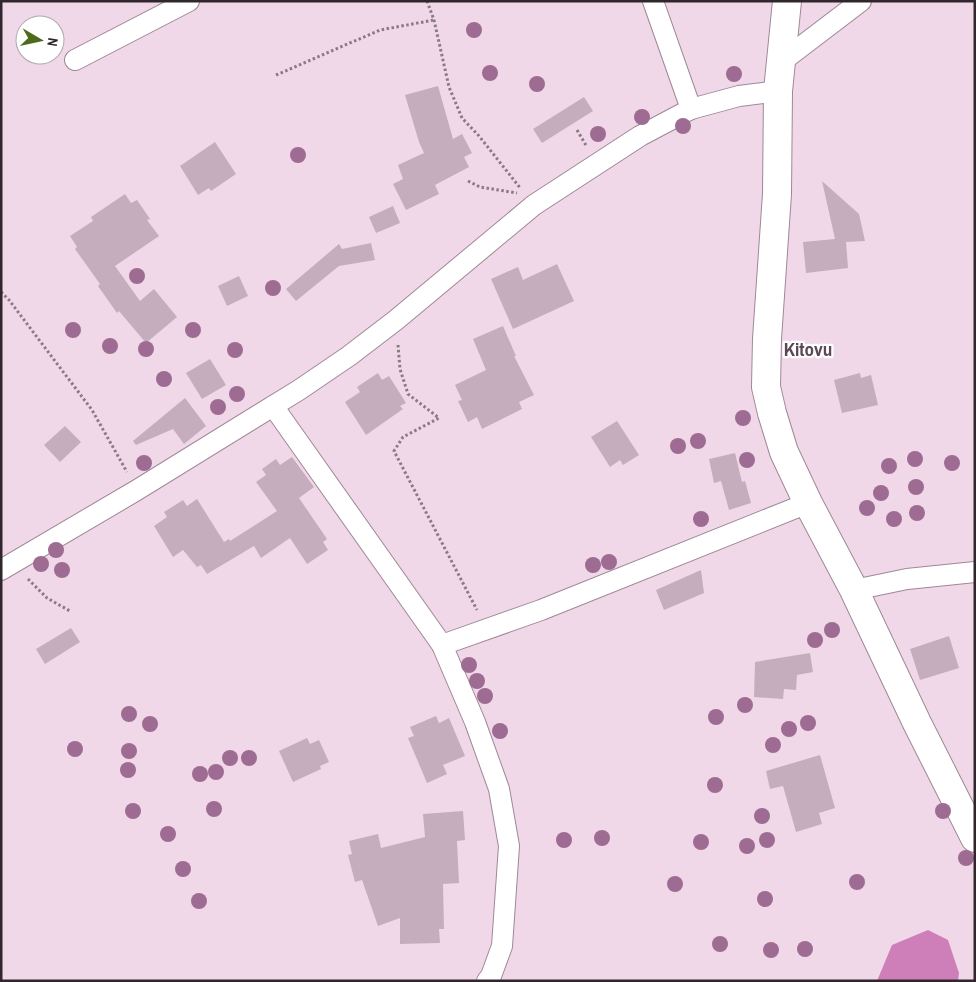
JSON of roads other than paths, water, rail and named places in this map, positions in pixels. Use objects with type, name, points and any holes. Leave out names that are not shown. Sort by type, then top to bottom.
[{"type":"street","points":[[75,60],[189,1]]},
{"type":"street","points":[[654,1],[691,109]]},
{"type":"street","points":[[787,1],[778,91],[777,194],[767,339],[766,387],[772,414],[784,452],[808,503],[854,590],[917,723],[975,838]]},
{"type":"street","points":[[781,62],[861,1]]},
{"type":"street","points":[[6,566],[137,490],[273,406],[349,356],[396,320],[534,205],[640,136],[691,109],[738,96],[778,91]]},
{"type":"street","points":[[273,406],[442,645],[475,722],[499,788],[510,846],[502,946],[491,976],[487,981]]},
{"type":"street","points":[[442,645],[632,575],[808,503]]},
{"type":"street","points":[[854,590],[907,580],[975,572]]},
{"type":"district","name":"Kitovu","points":[[808,349]]}]
